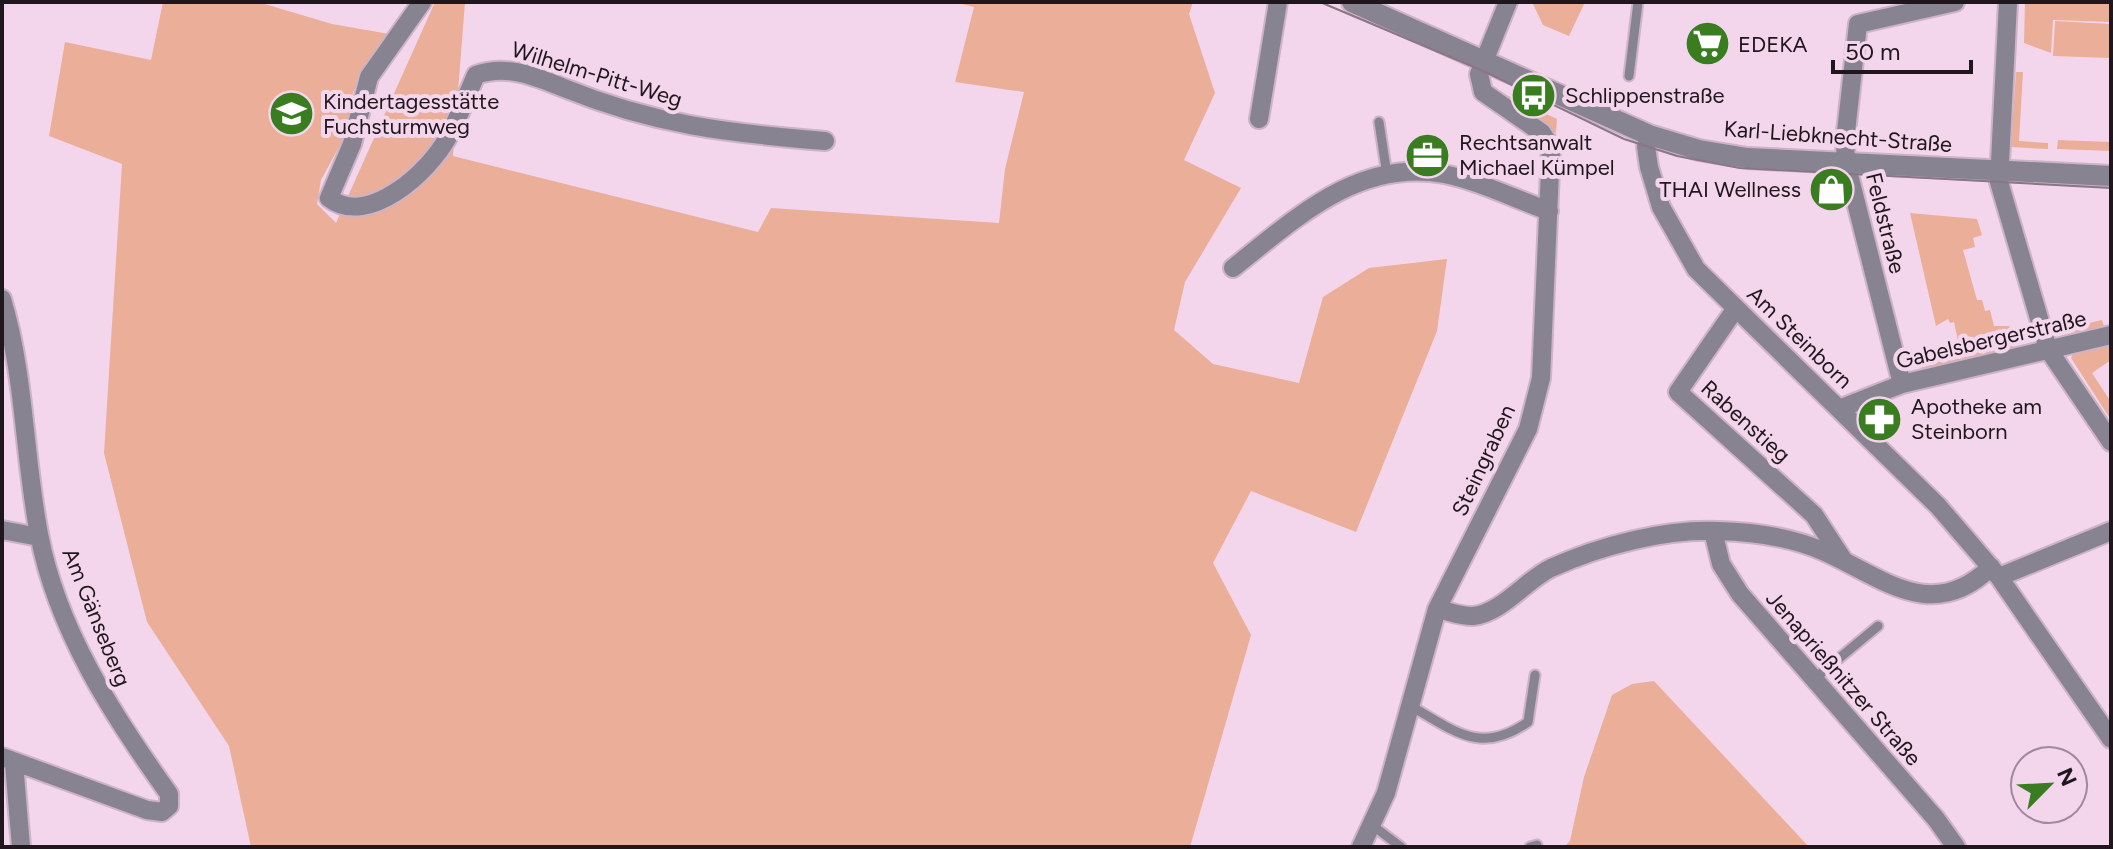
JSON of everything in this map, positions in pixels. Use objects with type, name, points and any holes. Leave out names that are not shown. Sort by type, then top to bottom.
[{"type":"street","name":"Wilhelm-Pitt-Weg","points":[[422,2],[369,77],[352,144],[329,198],[340,206],[356,208],[377,201],[430,163],[448,138],[476,75],[496,67],[539,78],[618,110],[673,124],[724,133],[825,141]]},
{"type":"street","points":[[1259,119],[1278,2]]},
{"type":"street","name":"Karl-Liebknecht-Straße","points":[[1352,2],[1649,135],[1723,154],[2111,176]]},
{"type":"street","points":[[1485,60],[1508,2]]},
{"type":"street","name":"Feldstraße","points":[[1902,384],[1846,163],[1845,141],[1858,24],[1955,2]]},
{"type":"street","points":[[2008,2],[1998,171],[2048,349],[2111,442]]},
{"type":"street","name":"Steingraben","points":[[1361,847],[1386,793],[1437,609],[1528,429],[1541,378],[1551,147],[1542,133],[1483,92],[1479,74],[1485,60]]},
{"type":"street","name":"Am Steinborn","points":[[1649,135],[1646,147],[1649,167],[1670,229],[1696,269],[1938,506],[1995,572],[2111,739]]},
{"type":"street","points":[[1233,268],[1317,202],[1339,190],[1387,175],[1422,171],[1448,175],[1549,211]]},
{"type":"street","name":"Am Gänseberg","points":[[2,299],[11,391],[39,537],[59,600],[109,708],[169,794],[169,806],[162,812],[147,810],[8,760]]},
{"type":"street","name":"Rabenstieg","points":[[1736,308],[1678,392],[1814,515],[1846,563]]},
{"type":"street","name":"Gabelsbergerstraße","points":[[1839,409],[1902,384],[2111,335]]},
{"type":"street","points":[[2,530],[39,537]]},
{"type":"street","points":[[1437,609],[1474,616],[1500,603],[1549,569],[1611,546],[1713,531],[1788,539],[1846,563],[1901,591],[1934,594],[1959,590],[1995,572],[2111,531]]},
{"type":"street","name":"Jenaprießnitzer Straße","points":[[1713,531],[1721,564],[1740,594],[1936,819],[1956,847]]},
{"type":"street","points":[[8,760],[21,847]]},
{"type":"lane","points":[[1629,76],[1638,2]]},
{"type":"lane","points":[[1379,122],[1387,175]]},
{"type":"lane","points":[[1812,680],[1878,626]]},
{"type":"lane","points":[[1409,705],[1464,737],[1494,739],[1528,722],[1535,675]]},
{"type":"lane","points":[[1372,825],[1401,847]]},
{"type":"shaded area","points":[[163,2],[258,2],[332,24],[389,34],[353,92],[345,136],[321,180],[317,204],[336,223],[435,2],[465,2],[453,156],[758,232],[771,208],[999,223],[1005,169],[1024,92],[955,82],[974,7],[954,2],[1193,2],[1189,14],[1215,93],[1184,160],[1241,188],[1185,282],[1174,330],[1213,364],[1299,383],[1323,297],[1369,268],[1447,259],[1437,331],[1356,532],[1251,491],[1213,563],[1251,635],[1190,847],[251,847],[229,746],[147,622],[104,453],[122,164],[49,136],[65,42],[151,60]]},
{"type":"shaded area","points":[[1532,2],[1585,2],[1569,36],[1543,25]]},
{"type":"shaded area","points":[[2025,2],[2111,2],[2111,22],[2053,20],[2051,53],[2024,43]]},
{"type":"shaded area","points":[[2055,21],[2111,24],[2111,58],[2053,56]]},
{"type":"shaded area","points":[[2016,72],[2023,72],[2019,141],[2048,143],[2048,149],[2011,147]]},
{"type":"shaded area","points":[[1489,87],[1557,119],[1556,133]]},
{"type":"shaded area","points":[[2058,140],[2111,142],[2111,151],[2057,149]]},
{"type":"shaded area","points":[[1910,213],[1977,219],[1982,235],[1973,238],[1975,247],[1963,250],[1977,300],[1982,300],[1985,311],[1990,310],[1994,326],[2009,326],[2015,347],[1990,353],[1992,362],[1933,376],[1931,368],[1918,368],[1916,361],[1960,350],[1954,322],[1950,323],[1948,319],[1936,326]]},
{"type":"shaded area","points":[[2102,320],[2104,326],[2064,336],[2063,329]]},
{"type":"shaded area","points":[[2111,345],[2111,360],[2092,373],[2111,402],[2111,420],[2071,358],[2073,354]]},
{"type":"shaded area","points":[[1654,681],[1809,847],[1564,847],[1570,841],[1584,777],[1612,695],[1632,684]]},
{"type":"tram line","points":[[1320,2],[1481,70],[1624,139],[1677,156],[1740,168],[2111,188]]},
{"type":"place","name":"EDEKA","points":[[1707,44]]},
{"type":"place","name":"Schlippenstraße","points":[[1534,95]]},
{"type":"place","name":"Kindertagesstätte Fuchsturmweg","points":[[292,114]]},
{"type":"place","name":"Rechtsanwalt Michael Kümpel","points":[[1428,155]]},
{"type":"place","name":"THAI Wellness","points":[[1832,189]]},
{"type":"place","name":"Apotheke am Steinborn","points":[[1880,419]]}]
